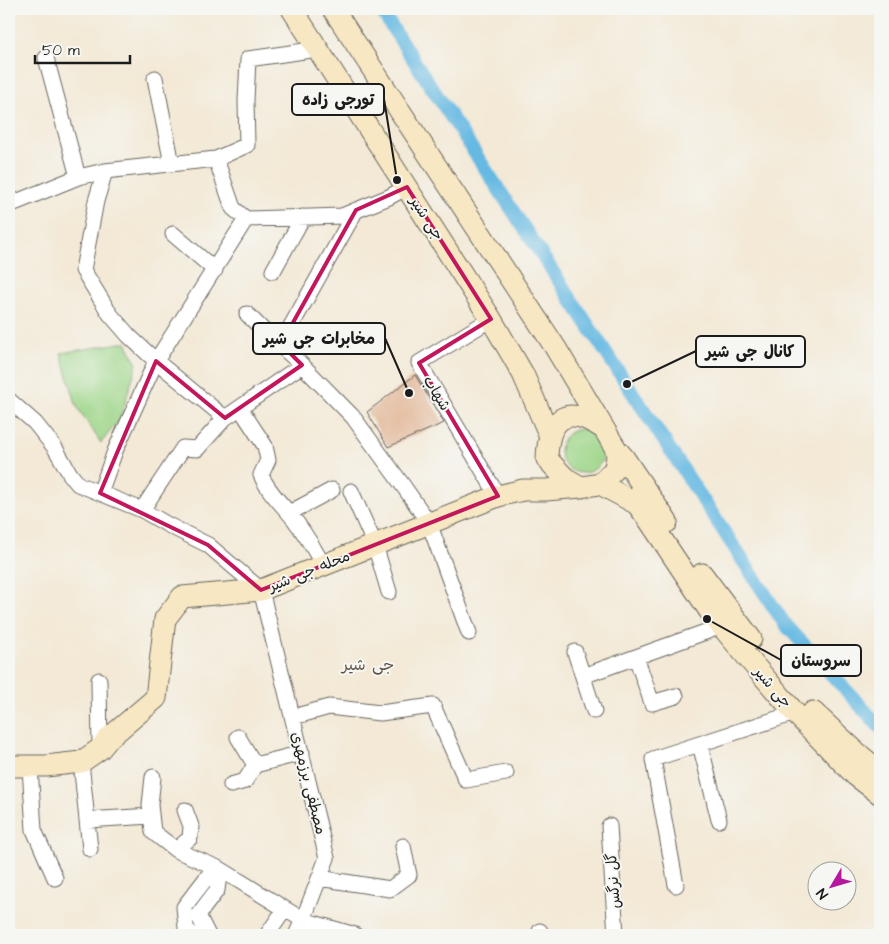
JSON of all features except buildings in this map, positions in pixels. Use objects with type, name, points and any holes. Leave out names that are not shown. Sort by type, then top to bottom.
[{"type":"main road","name":"جی شیر","points":[[292,9],[491,318],[523,374],[549,434]]},
{"type":"main road","points":[[333,9],[555,347],[616,449],[617,455],[616,469],[590,485],[565,478],[547,459]]},
{"type":"main road","points":[[523,490],[542,470],[547,459],[549,434],[559,419],[571,416],[601,426]]},
{"type":"main road","name":"جی شیر","points":[[616,449],[624,458],[708,584],[770,662],[809,709],[880,772]]},
{"type":"main road","name":"جی شیر","points":[[590,485],[637,504],[713,616],[795,713],[855,775],[880,794]]},
{"type":"main road","name":"محله جی شیر","points":[[9,766],[30,767],[81,762],[100,749],[109,738],[156,698],[165,619],[182,597],[261,590],[498,496],[523,490],[546,490],[590,485]]},
{"type":"street","points":[[9,205],[78,177],[106,171],[216,159],[247,145],[246,101],[248,59],[318,49]]},
{"type":"street","points":[[46,58],[78,177]]},
{"type":"street","points":[[155,78],[172,164]]},
{"type":"street","points":[[216,159],[233,208],[246,219],[342,216],[389,197],[407,187]]},
{"type":"street","points":[[106,171],[96,201],[83,270],[110,314],[129,336],[225,418]]},
{"type":"street","points":[[280,344],[356,210]]},
{"type":"street","points":[[273,271],[303,217]]},
{"type":"street","points":[[100,493],[115,452],[156,361],[246,219]]},
{"type":"street","points":[[173,234],[215,270]]},
{"type":"street","points":[[247,314],[302,365],[353,417],[429,523],[469,633]]},
{"type":"street","name":"شهاب","points":[[491,318],[419,364],[498,496]]},
{"type":"street","points":[[142,510],[183,448],[198,449],[225,418],[302,365]]},
{"type":"street","points":[[9,400],[35,423],[55,448],[78,484],[142,510],[208,545],[261,590]]},
{"type":"street","points":[[240,408],[265,446],[268,460],[261,475],[265,485],[313,545],[323,566]]},
{"type":"street","points":[[289,513],[332,490]]},
{"type":"street","points":[[351,491],[375,545],[389,592]]},
{"type":"street","name":"مصطفی برزمهری","points":[[261,590],[328,858],[296,935]]},
{"type":"street","points":[[583,676],[722,626]]},
{"type":"street","points":[[575,652],[594,711]]},
{"type":"street","points":[[636,657],[652,703],[676,696]]},
{"type":"street","points":[[99,680],[100,749]]},
{"type":"street","points":[[293,717],[329,707],[380,713],[433,706],[466,780],[506,773]]},
{"type":"street","points":[[676,885],[652,759],[795,713]]},
{"type":"street","points":[[238,737],[255,765]]},
{"type":"street","points":[[700,744],[719,820]]},
{"type":"street","points":[[230,785],[245,781],[255,765],[302,753]]},
{"type":"street","points":[[81,762],[90,848]]},
{"type":"street","points":[[30,767],[34,830],[55,878]]},
{"type":"street","points":[[153,777],[150,804],[153,832],[176,850],[220,869],[303,920],[355,935]]},
{"type":"street","points":[[176,850],[190,838],[191,826],[186,810]]},
{"type":"street","points":[[87,820],[151,816]]},
{"type":"street","name":"گل نرگس","points":[[609,826],[616,935]]},
{"type":"street","points":[[320,878],[390,889],[409,876],[403,846]]},
{"type":"street","points":[[192,935],[186,928],[184,907],[208,876],[220,869]]},
{"type":"street","points":[[208,935],[198,915],[217,890],[220,869]]},
{"type":"street","points":[[267,935],[285,909]]},
{"type":"highlighted area","points":[[407,187],[491,319],[419,363],[498,496],[261,590],[208,545],[100,493],[156,361],[225,418],[302,365],[281,344],[356,210]]},
{"type":"green space","points":[[126,342],[137,364],[120,419],[101,443],[77,407],[61,353]]},
{"type":"green space","points":[[578,429],[586,429],[598,435],[604,451],[598,467],[586,473],[578,473],[566,467],[560,455],[560,447],[566,435]]},
{"type":"waterway","points":[[380,9],[784,623],[880,727]]},
{"type":"place","name":"تورجی زاده","points":[[397,180]]},
{"type":"place","name":"کانال جی شیر","points":[[627,384]]},
{"type":"place","name":"مخابرات جی شیر","points":[[409,393]]},
{"type":"place","name":"سروستان","points":[[707,619]]},
{"type":"district","name":"جی شیر","points":[[368,664]]}]
